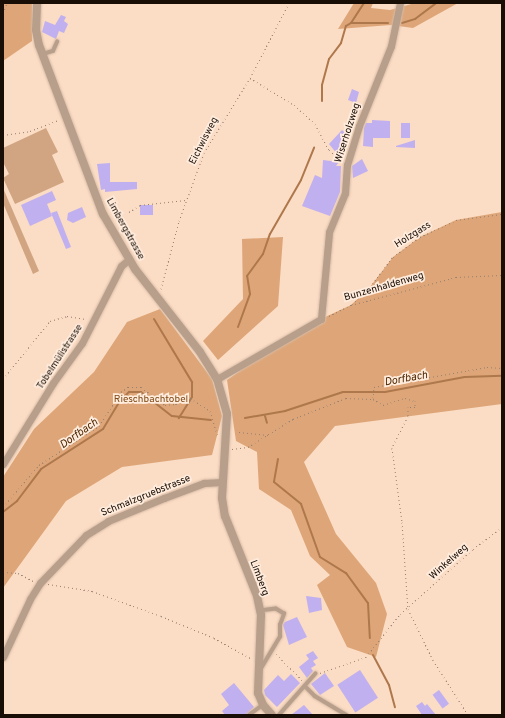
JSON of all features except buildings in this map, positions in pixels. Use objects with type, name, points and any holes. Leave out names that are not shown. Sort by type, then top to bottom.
[{"type":"street","name":"Limbergstrasse","points":[[37,3],[36,30],[43,54],[103,214],[129,259],[154,295],[200,352],[218,379],[227,414],[227,447]]},
{"type":"street","name":"Wiserholzweg","points":[[321,319],[328,238],[345,193],[347,165],[361,121],[392,46],[400,3]]},
{"type":"street","name":"Tobelmülistrasse","points":[[3,464],[53,383],[82,343],[121,266],[129,259]]},
{"type":"street","points":[[218,379],[321,319]]},
{"type":"street","name":"Limberg","points":[[227,447],[222,482],[224,516],[257,596],[260,611],[258,693],[263,705],[272,715]]},
{"type":"street","name":"Schmalzgruebstrasse","points":[[3,657],[30,599],[40,583],[86,535],[108,521],[204,483],[222,482]]},
{"type":"lane","points":[[43,54],[53,51],[57,42]]},
{"type":"lane","points":[[259,667],[273,650],[280,637],[280,625],[284,614],[276,609],[260,611]]},
{"type":"lane","points":[[278,715],[315,674]]},
{"type":"lane","points":[[306,685],[315,696],[347,715]]},
{"type":"lane","points":[[249,715],[263,705]]},
{"type":"path","points":[[3,13],[7,3]]},
{"type":"path","name":"Eichwisweg","points":[[154,295],[161,288],[186,200],[212,137],[250,78],[289,3]]},
{"type":"path","points":[[250,78],[294,105],[315,124],[329,150],[347,165]]},
{"type":"path","points":[[3,135],[30,131],[66,116]]},
{"type":"path","points":[[129,212],[140,205],[186,200]]},
{"type":"path","name":"Holzgass","points":[[352,305],[370,287],[393,257],[420,237],[456,220],[502,213]]},
{"type":"path","name":"Bunzenhaldenweg","points":[[321,319],[352,305],[456,277],[502,274]]},
{"type":"path","points":[[3,379],[50,321],[58,317],[78,318]]},
{"type":"path","points":[[373,398],[374,389],[487,367],[502,368]]},
{"type":"path","points":[[3,507],[40,465],[99,426],[124,389],[139,386],[162,404],[175,405],[184,396],[190,398],[210,411],[215,429]]},
{"type":"path","points":[[227,447],[236,450],[248,447],[293,419],[338,401],[357,397],[373,398],[383,405],[405,398],[414,399],[415,407],[408,407],[408,416],[392,448],[402,522],[408,608],[430,654],[468,715]]},
{"type":"path","points":[[239,432],[268,435]]},
{"type":"path","name":"Winkelweg","points":[[315,674],[366,657],[400,614],[473,549],[502,527]]},
{"type":"path","points":[[3,572],[18,574],[40,583],[92,591],[154,614],[214,638],[259,667]]},
{"type":"path","points":[[273,650],[306,685]]},
{"type":"shaded area","points":[[46,128],[58,152],[52,155],[64,182],[15,204],[3,178],[9,174],[3,162],[3,148]]},
{"type":"shaded area","points":[[3,188],[39,271],[33,274],[3,203]]},
{"type":"green space","points":[[3,3],[32,3],[32,41],[3,61]]},
{"type":"green space","points":[[354,3],[373,3],[371,8],[390,10],[415,3],[458,3],[413,28],[391,25],[338,29]]},
{"type":"green space","points":[[502,212],[502,404],[335,426],[304,462],[336,534],[376,583],[387,614],[376,657],[347,647],[317,585],[330,575],[310,556],[291,510],[259,489],[257,452],[236,441],[227,380],[258,358],[321,319],[351,305],[370,287],[393,257],[420,237],[456,220]]},
{"type":"green space","points":[[283,237],[278,306],[218,360],[203,341],[243,299],[242,239]]},
{"type":"green space","name":"Rieschbachtobel","points":[[160,309],[212,379],[222,416],[212,455],[122,467],[66,501],[3,588],[3,477],[34,429],[94,372],[127,322]]},
{"type":"waterway","points":[[351,23],[364,3]]},
{"type":"waterway","points":[[402,23],[415,19],[436,3]]},
{"type":"waterway","points":[[322,101],[322,85],[329,59],[341,43],[346,26],[351,23],[388,23]]},
{"type":"waterway","points":[[238,327],[250,294],[247,276],[263,254],[270,234],[301,180],[314,147]]},
{"type":"waterway","points":[[154,319],[192,382],[192,397],[179,418]]},
{"type":"waterway","name":"Dorfbach","points":[[245,418],[285,411],[343,392],[385,392],[465,377],[502,376]]},
{"type":"waterway","name":"Dorfbach","points":[[3,512],[17,501],[41,469],[103,429],[120,401],[129,392],[141,392],[172,416],[211,420]]},
{"type":"waterway","points":[[265,416],[267,423]]},
{"type":"waterway","points":[[278,459],[274,482],[301,504],[320,557],[346,573],[368,603],[370,638]]},
{"type":"waterway","points":[[373,655],[389,685],[395,707]]}]
